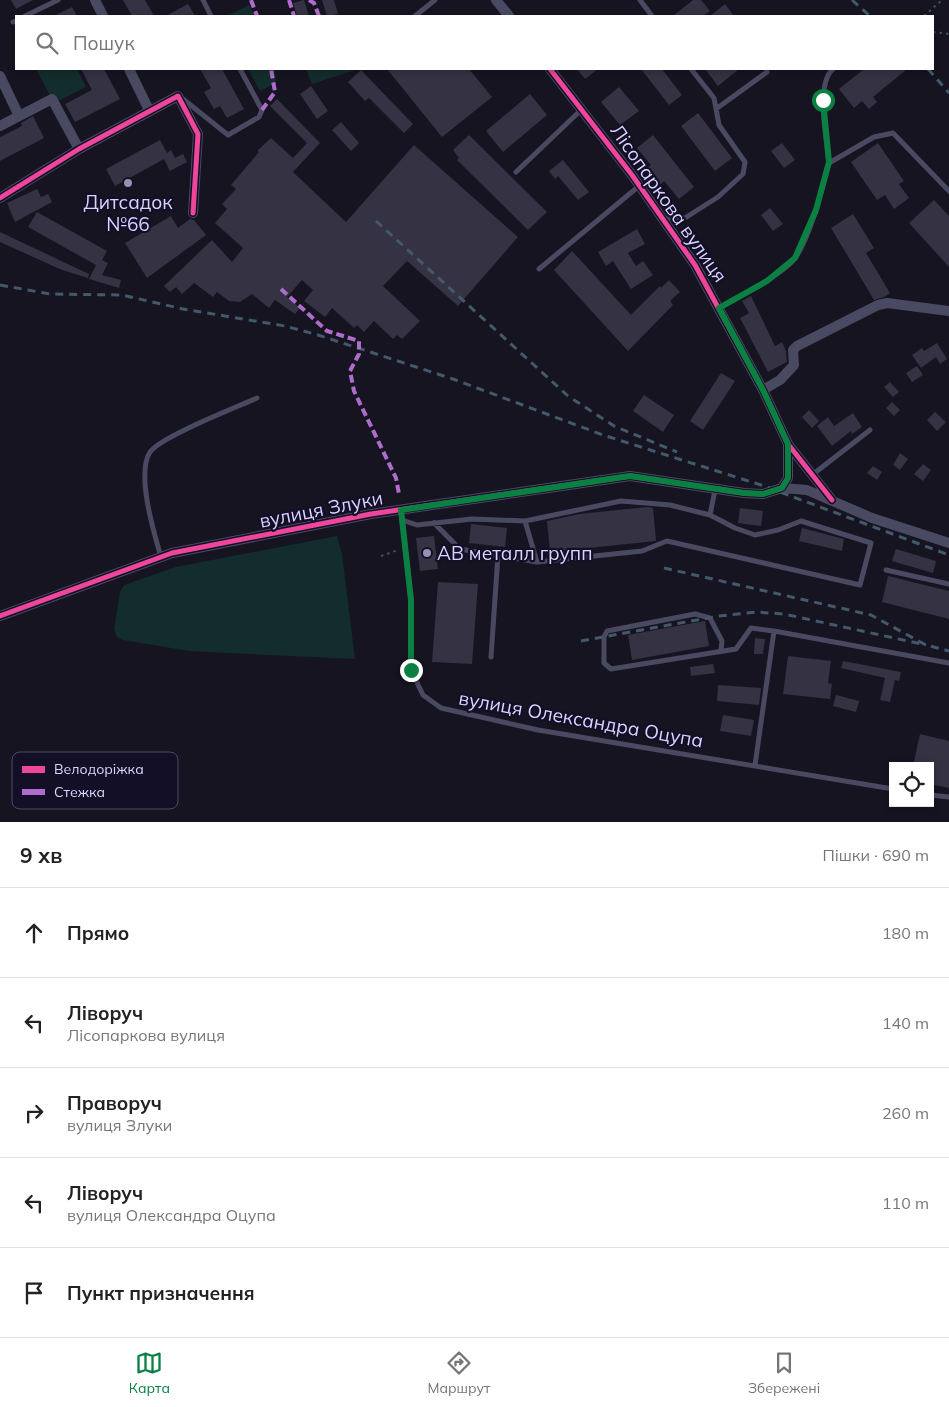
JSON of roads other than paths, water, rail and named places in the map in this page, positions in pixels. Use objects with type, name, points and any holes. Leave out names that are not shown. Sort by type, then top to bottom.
[{"type":"street","points":[[95,0],[102,15]]},
{"type":"street","points":[[496,0],[508,15]]},
{"type":"street","points":[[129,70],[149,110]]},
{"type":"street","name":"Лісопаркова вулиця","points":[[551,70],[640,186],[695,265],[763,390],[788,444],[832,500]]},
{"type":"street","points":[[0,76],[19,116]]},
{"type":"street","points":[[0,198],[79,149],[178,96],[198,134],[193,213]]},
{"type":"street","points":[[0,126],[52,99],[79,149]]},
{"type":"street","points":[[763,390],[780,380],[794,365],[793,350],[797,346],[878,305],[887,303],[949,311]]},
{"type":"street","name":"Лісопаркова вулиця","points":[[782,488],[788,478],[790,467],[788,444]]},
{"type":"street","name":"вулиця Злуки","points":[[0,616],[172,553],[371,514],[402,515],[630,476],[715,490],[763,494],[782,488],[807,490],[872,518],[949,542]]},
{"type":"lane","points":[[27,15],[58,0]]},
{"type":"lane","points":[[203,0],[211,15]]},
{"type":"lane","points":[[416,15],[435,0]]},
{"type":"lane","points":[[640,0],[651,15]]},
{"type":"lane","points":[[178,96],[228,135],[259,117],[262,110],[241,70]]},
{"type":"lane","points":[[663,218],[685,218],[718,198],[743,174],[745,162],[719,125],[714,98],[692,70]]},
{"type":"lane","points":[[719,308],[767,281],[795,258],[816,210],[829,162],[823,100],[825,82],[832,70]]},
{"type":"lane","points":[[716,109],[767,72]]},
{"type":"lane","points":[[516,172],[582,110]]},
{"type":"lane","points":[[829,162],[874,137],[893,133],[949,191]]},
{"type":"lane","points":[[539,269],[640,186]]},
{"type":"lane","points":[[161,558],[150,518],[144,475],[150,452],[170,438],[257,398]]},
{"type":"lane","points":[[812,475],[870,430]]},
{"type":"lane","points":[[710,515],[715,490]]},
{"type":"lane","points":[[402,515],[416,525],[434,523],[472,519],[525,521],[621,501],[670,505],[710,515],[735,528],[755,535],[778,530],[801,521],[871,543],[860,585],[667,541],[642,551],[537,562],[460,549],[434,523]]},
{"type":"lane","name":"вулиця Олександра Оцупа","points":[[402,515],[411,600],[411,670],[423,695],[441,708],[538,730],[889,788]]},
{"type":"lane","points":[[525,521],[537,562]]},
{"type":"lane","points":[[491,657],[498,555]]},
{"type":"lane","points":[[886,570],[949,584]]},
{"type":"lane","points":[[721,650],[722,641],[710,618],[700,614],[607,631],[604,637],[604,663],[610,669],[736,649],[751,628],[949,663]]},
{"type":"lane","points":[[755,765],[774,631]]},
{"type":"lane","points":[[934,795],[949,797]]},
{"type":"railway","points":[[852,0],[869,15]]},
{"type":"railway","points":[[929,70],[949,93]]},
{"type":"railway","points":[[376,221],[568,396],[614,426],[677,452]]},
{"type":"railway","points":[[0,285],[50,294],[122,295],[183,309],[285,326],[318,335],[453,379],[603,435],[761,485],[949,555]]},
{"type":"railway","points":[[664,568],[871,615],[926,645],[949,651]]},
{"type":"railway","points":[[581,641],[719,616],[756,612],[784,614],[926,645]]},
{"type":"place","name":"Дитсадок №66","points":[[128,183]]},
{"type":"place","name":"АВ металл групп","points":[[427,553]]}]
